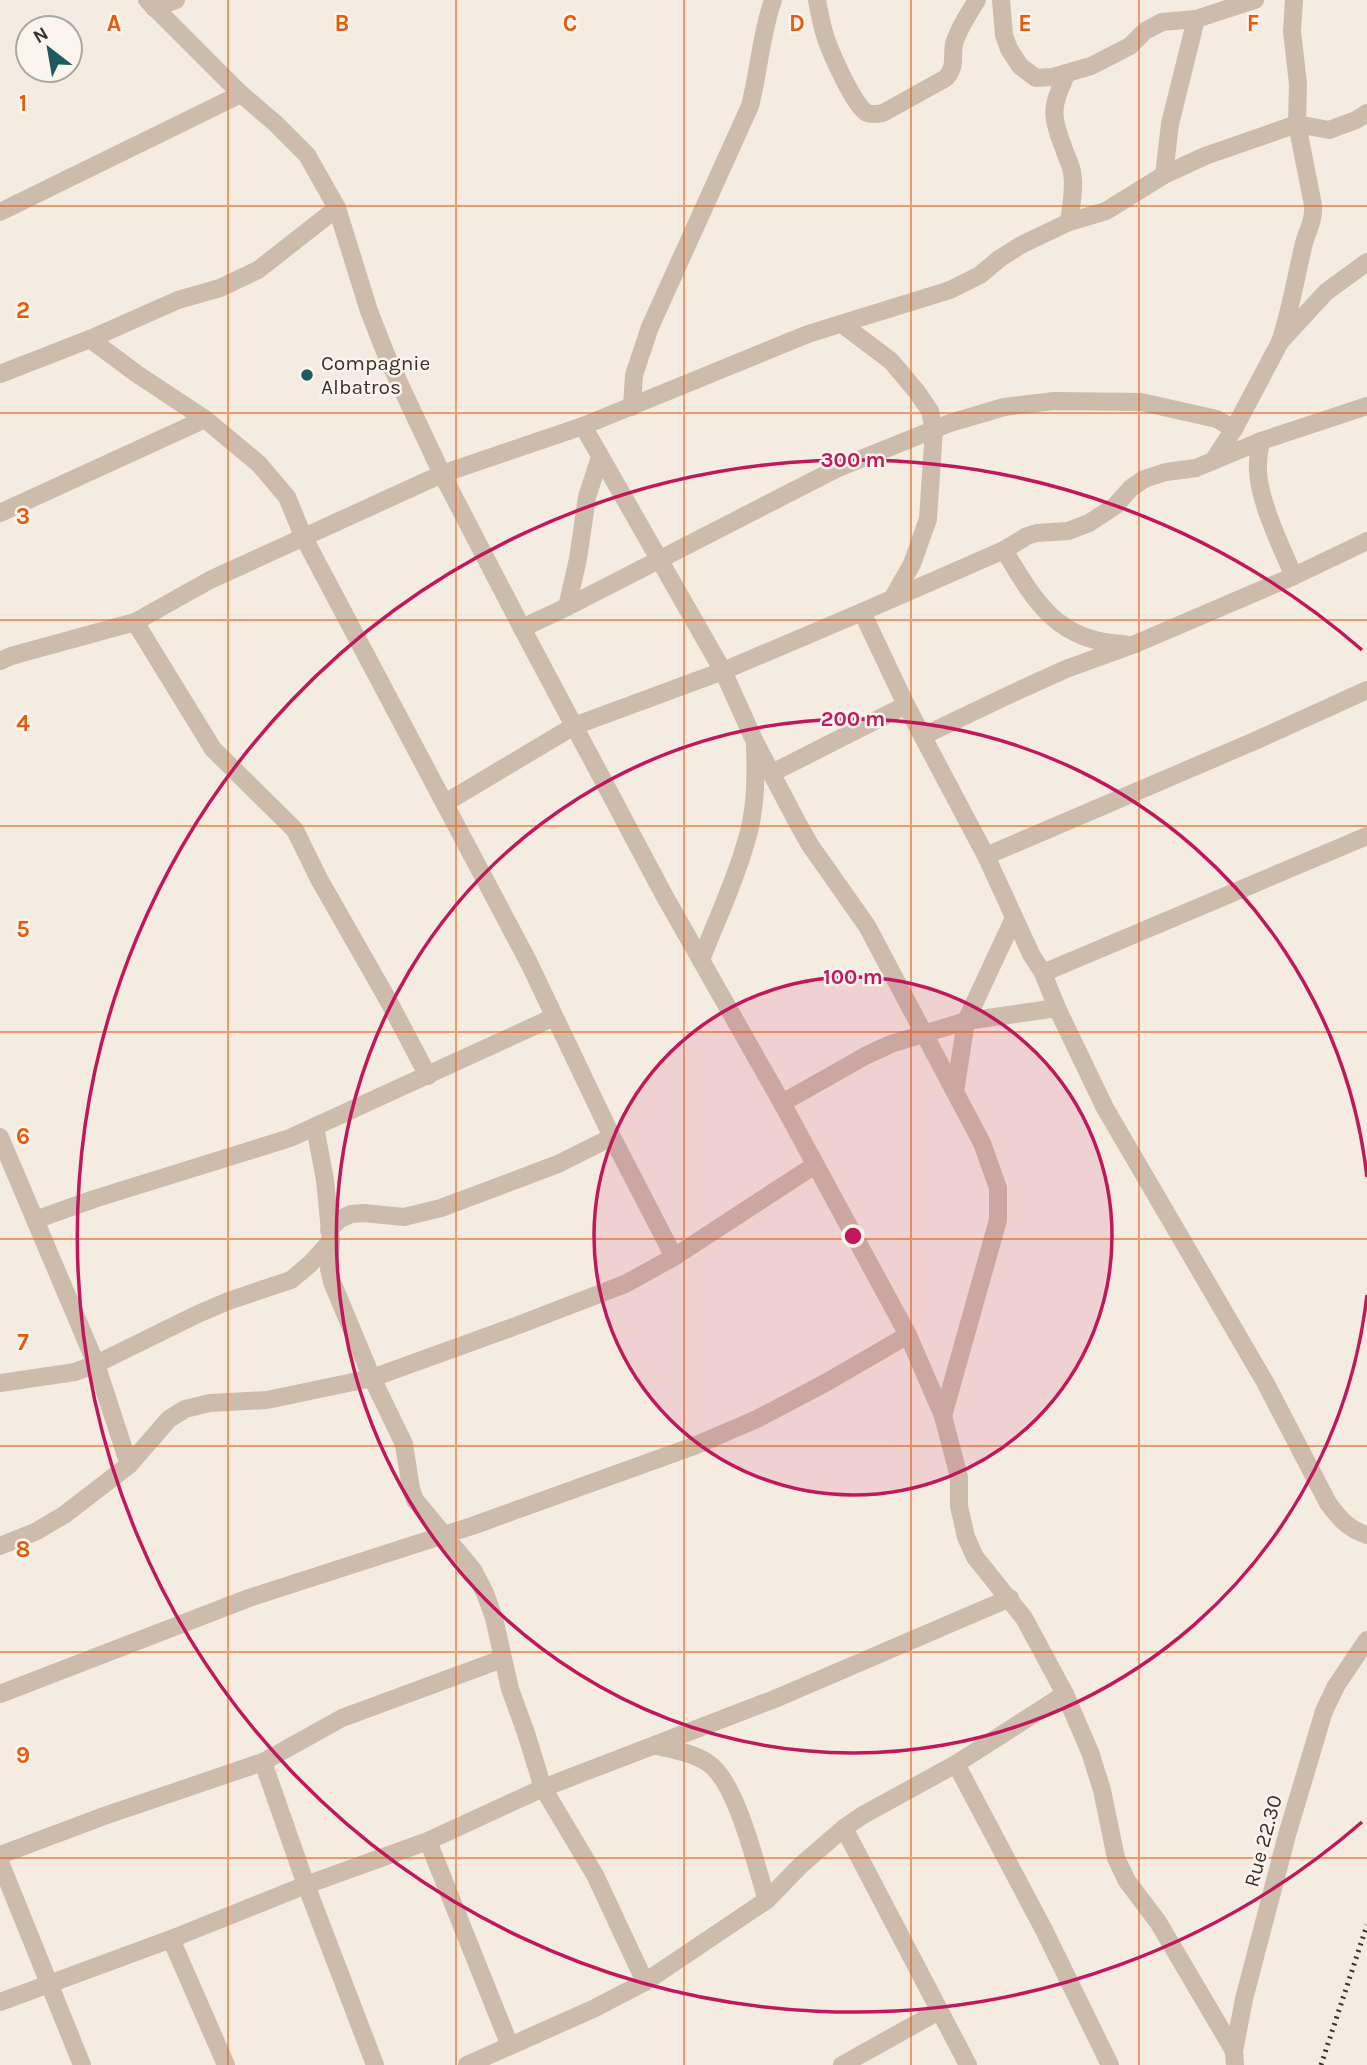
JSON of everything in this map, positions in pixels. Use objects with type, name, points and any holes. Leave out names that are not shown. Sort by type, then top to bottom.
[{"type":"street","points":[[151,4],[176,0]]},
{"type":"street","points":[[632,407],[634,375],[650,327],[750,106],[757,62],[773,0]]},
{"type":"street","points":[[817,0],[824,33],[833,57],[855,100],[865,113],[873,114],[883,113],[946,78],[952,71],[954,44],[962,24],[977,0]]},
{"type":"street","points":[[1001,0],[1004,35],[1009,49],[1020,66],[1037,78],[1054,77],[1091,66],[1130,46],[1146,31],[1162,22],[1196,19],[1215,6],[1255,0]]},
{"type":"street","points":[[1213,461],[1234,429],[1280,342],[1292,307],[1306,236],[1314,217],[1297,124],[1298,85],[1292,31],[1294,0]]},
{"type":"street","points":[[151,4],[307,155],[337,208],[369,311],[387,357],[442,474],[664,895],[782,1103],[908,1335],[943,1416],[959,1477],[959,1506],[966,1537],[975,1557],[1024,1618],[1065,1694],[1090,1752],[1102,1790],[1116,1858],[1127,1881],[1158,1922],[1235,2058]]},
{"type":"street","points":[[1164,175],[1170,124],[1196,19]]},
{"type":"street","points":[[1067,73],[1055,99],[1053,113],[1072,172],[1073,192],[1069,222]]},
{"type":"street","points":[[0,212],[241,93]]},
{"type":"street","points":[[0,661],[135,622],[210,580],[442,474],[583,426],[808,334],[950,290],[980,275],[1021,245],[1069,222],[1106,211],[1164,175],[1205,156],[1297,124],[1329,130],[1367,113]]},
{"type":"street","points":[[0,374],[90,339],[178,300],[220,288],[258,270],[337,208]]},
{"type":"street","points":[[1280,342],[1326,292],[1367,262]]},
{"type":"street","points":[[842,324],[891,361],[930,411],[934,429],[928,519],[912,564],[892,599]]},
{"type":"street","points":[[90,339],[205,419],[259,464],[287,497],[303,536],[529,963],[612,1137],[674,1257]]},
{"type":"street","points":[[522,628],[836,469],[934,429],[1004,407],[1054,401],[1141,402],[1217,419],[1234,429]]},
{"type":"street","points":[[445,803],[574,726],[723,670],[862,612],[1004,550],[1027,536],[1068,531],[1089,523],[1115,506],[1144,479],[1196,468],[1261,441],[1367,406]]},
{"type":"street","points":[[0,513],[205,419]]},
{"type":"street","points":[[583,426],[723,670],[755,742],[810,845],[867,926],[982,1143],[998,1188],[998,1220],[943,1416]]},
{"type":"street","points":[[1261,441],[1259,478],[1275,531],[1294,576]]},
{"type":"street","points":[[566,607],[578,558],[587,497],[600,457]]},
{"type":"street","points":[[923,736],[1066,669],[1135,644],[1294,576],[1367,541]]},
{"type":"street","points":[[1004,550],[1019,575],[1055,621],[1069,631],[1089,639],[1105,643],[1135,644]]},
{"type":"street","points":[[862,612],[906,705],[986,856],[1105,1108],[1265,1382],[1328,1503],[1340,1520],[1355,1531],[1367,1535]]},
{"type":"street","points":[[135,622],[213,749],[295,830],[428,1076]]},
{"type":"street","points":[[986,856],[1367,690]]},
{"type":"street","points":[[772,773],[906,705]]},
{"type":"street","points":[[701,960],[747,840],[756,787],[755,742]]},
{"type":"street","points":[[1043,973],[1367,836]]},
{"type":"street","points":[[955,1092],[966,1021],[1014,918]]},
{"type":"street","points":[[782,1103],[867,1055],[923,1034],[966,1021],[1057,1008]]},
{"type":"street","points":[[35,1220],[94,1199],[290,1139],[554,1017]]},
{"type":"street","points":[[316,1127],[325,1180],[332,1282],[372,1378],[404,1444],[415,1500],[473,1570],[485,1593],[494,1618],[513,1700],[543,1788],[595,1875],[645,1982]]},
{"type":"street","points":[[0,1137],[96,1364],[129,1465]]},
{"type":"street","points":[[0,1383],[75,1372],[200,1313],[291,1280],[310,1264],[340,1219],[351,1214],[404,1217],[441,1208],[558,1164],[612,1137]]},
{"type":"street","points":[[0,1546],[34,1532],[64,1515],[129,1465],[169,1419],[185,1409],[210,1403],[267,1400],[372,1378],[516,1326],[625,1283],[674,1257],[815,1165]]},
{"type":"street","points":[[0,1694],[249,1598],[472,1526],[694,1446],[757,1419],[908,1335]]},
{"type":"street","points":[[0,2002],[428,1840],[543,1788],[820,1681],[1010,1598]]},
{"type":"street","name":"Rue 22.30","points":[[1235,2058],[1244,1999],[1287,1835],[1324,1711],[1336,1686],[1367,1640]]},
{"type":"street","points":[[0,1855],[263,1762],[342,1718],[502,1659]]},
{"type":"street","points":[[467,2065],[593,2009],[645,1982],[767,1900],[801,1865],[844,1828],[956,1764],[1065,1694]]},
{"type":"street","points":[[657,1746],[693,1755],[717,1770],[729,1789],[767,1900]]},
{"type":"street","points":[[263,1762],[306,1885],[375,2065]]},
{"type":"street","points":[[956,1764],[1044,1930],[1110,2065]]},
{"type":"street","points":[[844,1828],[968,2065]]},
{"type":"street","points":[[428,1840],[510,2046]]},
{"type":"street","points":[[0,1862],[82,2065]]},
{"type":"street","points":[[172,1939],[226,2065]]},
{"type":"street","points":[[842,2065],[939,2011]]},
{"type":"railway","points":[[1321,2065],[1367,1925]]},
{"type":"place","name":"Compagnie Albatros","points":[[307,375]]}]
